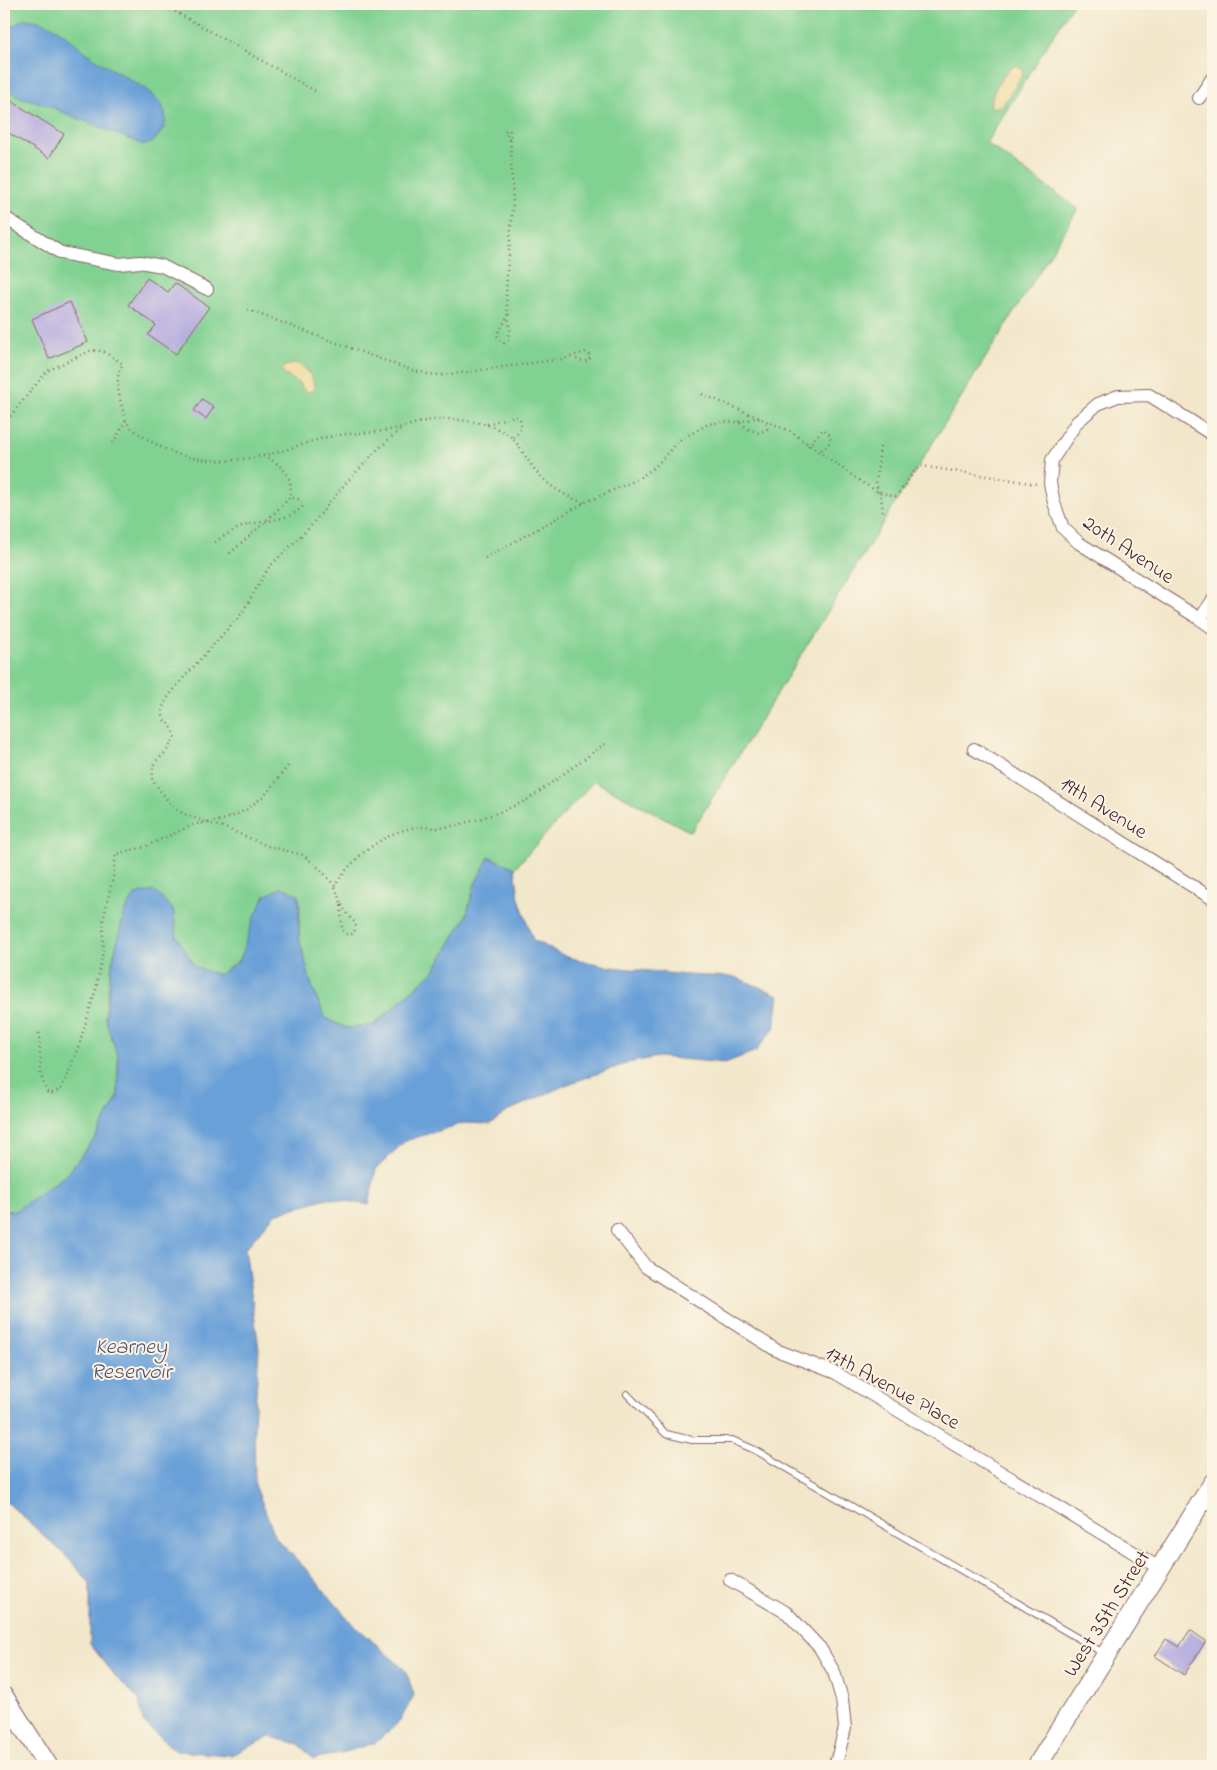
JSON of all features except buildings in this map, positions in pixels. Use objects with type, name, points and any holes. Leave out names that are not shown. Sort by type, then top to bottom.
[{"type":"street","points":[[1199,98],[1213,77]]},
{"type":"street","points":[[4,217],[61,253],[119,264],[140,262],[162,266],[207,289]]},
{"type":"street","name":"20th Avenue","points":[[1213,434],[1149,396],[1118,396],[1098,404],[1077,422],[1052,460],[1050,483],[1054,503],[1063,528],[1079,543],[1213,628]]},
{"type":"street","points":[[1200,620],[1213,600]]},
{"type":"street","name":"19th Avenue","points":[[974,749],[1213,899]]},
{"type":"street","name":"17th Avenue Place","points":[[617,1230],[646,1267],[776,1350],[836,1373],[1161,1569]]},
{"type":"street","name":"West 35th Street","points":[[1037,1766],[1213,1486]]},
{"type":"street","points":[[730,1580],[787,1613],[820,1648],[834,1672],[842,1699],[844,1728],[837,1760],[833,1766]]},
{"type":"street","points":[[4,1697],[48,1766]]},
{"type":"lane","points":[[626,1394],[666,1434],[692,1440],[732,1440],[756,1450],[1106,1655]]},
{"type":"path","points":[[162,4],[317,92]]},
{"type":"path","points":[[509,314],[497,335],[499,340],[504,343],[508,340],[510,330],[509,314],[506,274],[513,204],[510,141]]},
{"type":"path","points":[[248,310],[411,370],[428,374],[441,375],[468,372],[573,357],[582,352],[587,352],[591,357],[588,361],[573,357]]},
{"type":"path","points":[[4,424],[47,371],[92,350],[103,351],[123,364],[118,371],[118,378],[126,421],[132,429],[159,447],[212,461],[229,461],[261,456],[333,436],[369,433],[404,427],[433,419],[460,420],[486,424],[513,438],[539,475],[548,484],[561,493],[584,503]]},
{"type":"path","points":[[702,394],[790,431],[808,446],[860,482],[878,492],[895,496],[902,490],[916,468],[922,466],[1037,484]]},
{"type":"path","points":[[486,424],[505,417],[514,416],[520,419],[522,425],[519,432],[513,438]]},
{"type":"path","points":[[485,558],[584,503],[638,479],[656,466],[678,441],[693,431],[708,424],[739,422],[755,418],[765,420]]},
{"type":"path","points":[[739,422],[759,433],[767,429],[765,420]]},
{"type":"path","points":[[113,443],[126,421]]},
{"type":"path","points":[[341,903],[342,930],[346,934],[353,934],[356,928],[355,922],[348,916],[334,886],[320,869],[303,855],[268,846],[223,827],[184,814],[172,806],[152,780],[154,763],[165,753],[175,738],[172,728],[164,720],[162,709],[166,700],[242,613],[269,567],[309,528],[364,463],[404,427]]},
{"type":"path","points":[[808,446],[823,429],[829,434],[831,440],[819,452]]},
{"type":"path","points":[[880,448],[876,484],[883,515]]},
{"type":"path","points":[[228,555],[278,510],[289,498],[292,490],[288,474],[276,463],[261,456]]},
{"type":"path","points":[[215,542],[234,530],[284,517],[298,511],[303,506],[297,498],[289,498]]},
{"type":"path","points":[[334,886],[343,872],[374,844],[411,828],[445,828],[517,805],[529,799],[606,743]]},
{"type":"path","points":[[39,1033],[41,1074],[46,1092],[52,1093],[61,1089],[68,1074],[96,989],[103,951],[103,921],[116,854],[144,846],[195,824],[208,823],[246,810],[264,796],[288,766]]},
{"type":"green space","points":[[4,4],[1073,4],[986,143],[1078,209],[691,832],[594,781],[515,868],[490,857],[475,884],[466,917],[434,971],[374,1025],[347,1028],[326,1019],[312,987],[299,939],[299,895],[265,896],[253,921],[240,960],[219,975],[194,971],[177,937],[173,909],[124,914],[112,963],[105,1018],[118,1057],[118,1097],[95,1138],[66,1175],[15,1211],[4,1211]]},
{"type":"sand","points":[[1015,65],[1023,70],[1022,76],[1002,106],[993,108],[990,104],[993,93],[1006,72]]},
{"type":"sand","points":[[295,363],[302,366],[311,376],[314,384],[312,391],[304,390],[299,383],[282,373],[283,367]]},
{"type":"water","points":[[25,19],[42,22],[57,29],[94,58],[156,98],[164,110],[166,119],[164,128],[156,139],[150,144],[144,145],[12,92],[4,78],[4,46],[9,32],[15,24]]},
{"type":"water","name":"Kearney Reservoir","points":[[489,857],[515,868],[519,898],[533,940],[567,957],[611,967],[686,975],[735,977],[779,995],[775,1027],[756,1051],[725,1063],[658,1057],[628,1063],[568,1084],[510,1110],[490,1124],[464,1123],[405,1141],[376,1169],[369,1205],[327,1198],[275,1214],[245,1249],[259,1349],[254,1423],[255,1485],[276,1538],[306,1569],[350,1621],[406,1671],[414,1695],[400,1721],[375,1743],[345,1752],[313,1759],[299,1744],[270,1737],[231,1755],[176,1751],[143,1722],[139,1699],[117,1678],[90,1644],[90,1583],[65,1555],[8,1503],[4,1503],[4,1211],[15,1211],[66,1175],[95,1138],[118,1097],[118,1057],[105,1018],[112,963],[124,913],[135,895],[154,891],[173,909],[177,937],[195,967],[219,975],[240,960],[253,920],[265,896],[282,887],[299,895],[299,939],[312,987],[326,1019],[347,1028],[374,1025],[434,971],[466,917],[475,884]]}]
